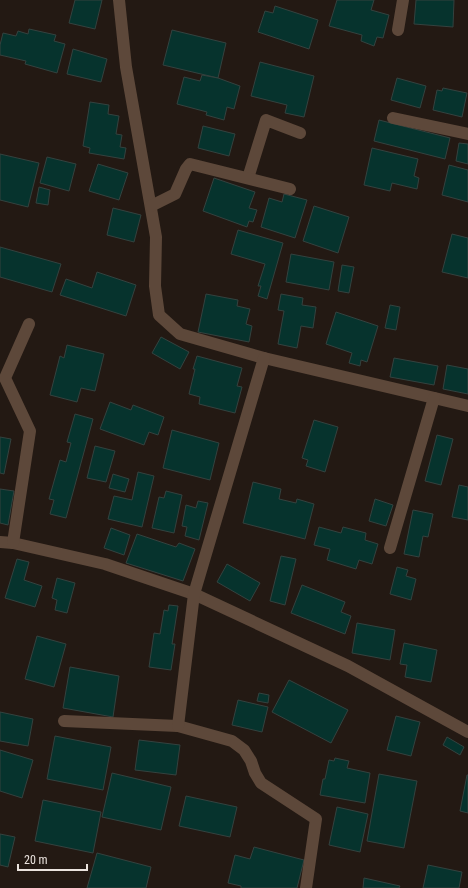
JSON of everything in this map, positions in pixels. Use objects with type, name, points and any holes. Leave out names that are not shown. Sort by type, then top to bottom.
[{"type":"street","points":[[119,0],[126,67],[156,237],[155,286],[159,315],[180,334],[264,358],[468,406]]},
{"type":"street","points":[[398,30],[403,0]]},
{"type":"street","points":[[393,118],[468,134]]},
{"type":"street","points":[[248,178],[266,120],[300,133]]},
{"type":"street","points":[[151,206],[176,194],[190,164],[290,189]]},
{"type":"street","points":[[13,543],[30,430],[5,378],[29,324]]},
{"type":"street","points":[[178,726],[194,594],[264,358]]},
{"type":"street","points":[[390,548],[434,398]]},
{"type":"street","points":[[0,542],[13,543],[105,564],[194,594],[348,666],[468,732]]},
{"type":"street","points":[[64,721],[178,726],[232,741],[244,750],[261,783],[316,819],[306,888]]},
{"type":"building","points":[[75,0],[102,0],[95,29],[69,23]]},
{"type":"building","points":[[337,0],[374,0],[371,10],[389,15],[383,38],[377,37],[374,46],[361,41],[362,35],[329,26]]},
{"type":"building","points":[[416,0],[454,0],[453,27],[414,24]]},
{"type":"building","points":[[275,6],[318,20],[309,49],[258,32],[265,11],[273,13]]},
{"type":"building","points":[[29,29],[56,35],[54,41],[65,44],[57,73],[25,64],[26,61],[0,55],[0,45],[3,33],[16,36],[18,31],[28,34]]},
{"type":"building","points":[[172,30],[226,43],[218,78],[163,65]]},
{"type":"building","points":[[73,49],[107,59],[101,82],[67,74]]},
{"type":"building","points":[[260,62],[314,76],[304,117],[285,113],[287,105],[251,96]]},
{"type":"building","points":[[202,75],[218,78],[240,86],[234,109],[227,107],[224,120],[206,115],[207,112],[177,104],[184,77],[200,81]]},
{"type":"building","points":[[397,78],[426,86],[420,108],[391,100]]},
{"type":"building","points":[[443,88],[467,93],[462,117],[433,110],[437,90],[442,91]]},
{"type":"building","points":[[90,102],[109,105],[108,114],[119,116],[116,134],[122,135],[120,147],[126,148],[124,159],[89,153],[90,148],[83,146]]},
{"type":"building","points":[[379,120],[450,138],[445,159],[374,141]]},
{"type":"building","points":[[203,126],[235,134],[229,156],[198,148]]},
{"type":"building","points":[[459,143],[468,144],[468,164],[456,161]]},
{"type":"building","points":[[372,148],[418,159],[414,176],[419,178],[417,189],[392,183],[390,191],[364,185]]},
{"type":"building","points":[[0,154],[39,163],[28,207],[0,200]]},
{"type":"building","points":[[47,157],[76,164],[69,191],[40,183]]},
{"type":"building","points":[[98,164],[128,173],[119,200],[89,191]]},
{"type":"building","points":[[449,165],[468,170],[468,202],[442,195]]},
{"type":"building","points":[[214,178],[255,192],[249,208],[257,210],[253,222],[249,221],[247,227],[203,211]]},
{"type":"building","points":[[39,187],[50,190],[48,205],[36,203]]},
{"type":"building","points":[[284,194],[307,200],[295,238],[261,227],[269,198],[282,202]]},
{"type":"building","points":[[314,206],[349,217],[338,253],[303,241]]},
{"type":"building","points":[[113,208],[141,215],[134,242],[107,235]]},
{"type":"building","points":[[238,230],[283,243],[267,299],[258,296],[261,286],[258,286],[265,264],[231,254]]},
{"type":"building","points":[[452,234],[468,238],[468,278],[442,272]]},
{"type":"building","points":[[0,247],[61,264],[52,292],[0,277]]},
{"type":"building","points":[[291,254],[334,262],[329,290],[286,282]]},
{"type":"building","points":[[342,265],[354,267],[349,293],[338,291]]},
{"type":"building","points":[[97,272],[136,285],[126,316],[60,295],[66,279],[92,288]]},
{"type":"building","points":[[206,294],[238,300],[237,306],[250,309],[246,324],[252,326],[249,342],[198,332]]},
{"type":"building","points":[[281,294],[303,298],[302,305],[316,307],[313,328],[301,326],[297,348],[278,344],[284,311],[278,310]]},
{"type":"building","points":[[390,305],[400,307],[396,330],[385,328]]},
{"type":"building","points":[[336,312],[378,326],[367,362],[361,360],[360,366],[349,363],[352,353],[326,344]]},
{"type":"building","points":[[161,337],[189,352],[180,369],[152,353]]},
{"type":"building","points":[[67,345],[104,354],[95,391],[81,388],[77,402],[50,395],[60,356],[64,358]]},
{"type":"building","points":[[197,356],[242,368],[237,386],[242,387],[235,413],[199,404],[200,397],[189,394],[195,369],[193,369]]},
{"type":"building","points":[[394,358],[438,366],[434,385],[390,377]]},
{"type":"building","points":[[447,365],[468,369],[468,394],[443,389]]},
{"type":"building","points":[[110,402],[131,410],[133,405],[164,417],[158,435],[149,432],[144,445],[100,429]]},
{"type":"building","points":[[75,414],[93,419],[66,518],[50,514],[54,500],[49,499],[60,460],[66,462],[71,443],[67,442]]},
{"type":"building","points":[[314,420],[338,427],[325,472],[306,466],[308,460],[302,458]]},
{"type":"building","points":[[172,430],[219,443],[210,480],[163,468]]},
{"type":"building","points":[[437,435],[453,439],[441,485],[425,481]]},
{"type":"building","points":[[0,437],[11,439],[4,474],[0,473]]},
{"type":"building","points":[[95,446],[115,451],[106,482],[87,478]]},
{"type":"building","points":[[138,472],[154,476],[142,527],[108,519],[114,496],[132,500]]},
{"type":"building","points":[[113,474],[129,479],[125,492],[109,488]]},
{"type":"building","points":[[253,482],[281,489],[279,499],[296,503],[297,499],[314,504],[305,539],[243,523]]},
{"type":"building","points":[[459,485],[468,487],[468,520],[452,517]]},
{"type":"building","points":[[0,489],[14,491],[8,525],[0,523]]},
{"type":"building","points":[[166,491],[182,495],[174,533],[152,528],[159,497],[164,498]]},
{"type":"building","points":[[375,499],[393,505],[386,526],[369,521]]},
{"type":"building","points":[[198,501],[208,503],[199,540],[185,536],[187,527],[182,526],[186,505],[196,508]]},
{"type":"building","points":[[413,510],[433,514],[428,537],[423,536],[419,557],[404,554]]},
{"type":"building","points":[[319,527],[341,533],[343,527],[366,533],[365,540],[378,544],[372,564],[359,560],[356,569],[327,560],[330,549],[314,545]]},
{"type":"building","points":[[111,528],[130,535],[124,555],[104,548]]},
{"type":"building","points":[[137,534],[176,547],[179,543],[195,549],[183,581],[126,563]]},
{"type":"building","points":[[281,556],[296,559],[285,605],[270,601]]},
{"type":"building","points":[[17,559],[29,562],[24,580],[42,586],[35,607],[5,598]]},
{"type":"building","points":[[227,564],[260,583],[250,601],[217,582]]},
{"type":"building","points":[[397,567],[408,570],[406,576],[416,579],[411,600],[390,594]]},
{"type":"building","points":[[57,578],[75,583],[67,613],[55,610],[57,600],[52,598]]},
{"type":"building","points":[[302,585],[345,602],[341,612],[351,616],[345,634],[291,613]]},
{"type":"building","points":[[169,605],[178,606],[172,644],[175,644],[171,670],[149,667],[154,633],[160,634],[164,610],[168,611]]},
{"type":"building","points":[[357,623],[395,630],[390,660],[352,653]]},
{"type":"building","points":[[37,636],[66,644],[54,687],[25,679]]},
{"type":"building","points":[[404,643],[437,650],[431,682],[405,677],[407,665],[400,664]]},
{"type":"building","points":[[70,667],[119,676],[113,717],[63,708]]},
{"type":"building","points":[[289,680],[348,710],[331,743],[272,712]]},
{"type":"building","points":[[259,693],[269,695],[268,703],[257,701]]},
{"type":"building","points":[[238,700],[268,707],[262,732],[232,725]]},
{"type":"building","points":[[0,712],[33,719],[28,746],[0,741]]},
{"type":"building","points":[[396,716],[420,722],[411,756],[387,750]]},
{"type":"building","points":[[55,736],[111,747],[103,790],[47,779]]},
{"type":"building","points":[[447,737],[464,747],[460,755],[443,745]]},
{"type":"building","points":[[139,740],[180,745],[176,775],[135,770]]},
{"type":"building","points":[[0,750],[33,760],[22,798],[0,791]]},
{"type":"building","points":[[335,758],[349,761],[347,768],[370,773],[365,803],[320,795],[329,760],[334,761]]},
{"type":"building","points":[[112,773],[171,787],[161,830],[102,817]]},
{"type":"building","points":[[379,774],[417,781],[404,848],[367,841]]},
{"type":"building","points":[[468,775],[468,813],[460,811]]},
{"type":"building","points":[[186,796],[237,807],[230,837],[179,826]]},
{"type":"building","points":[[43,800],[101,812],[93,853],[35,841]]},
{"type":"building","points":[[337,807],[368,814],[360,852],[329,845]]},
{"type":"building","points":[[0,834],[15,837],[8,867],[0,865]]},
{"type":"building","points":[[254,847],[304,860],[297,888],[241,888],[241,886],[228,883],[235,855],[250,859]]},
{"type":"building","points":[[97,853],[151,867],[146,888],[87,888]]},
{"type":"building","points":[[428,865],[462,872],[459,888],[423,888]]},
{"type":"building","points":[[364,878],[400,886],[399,888],[363,888]]}]
